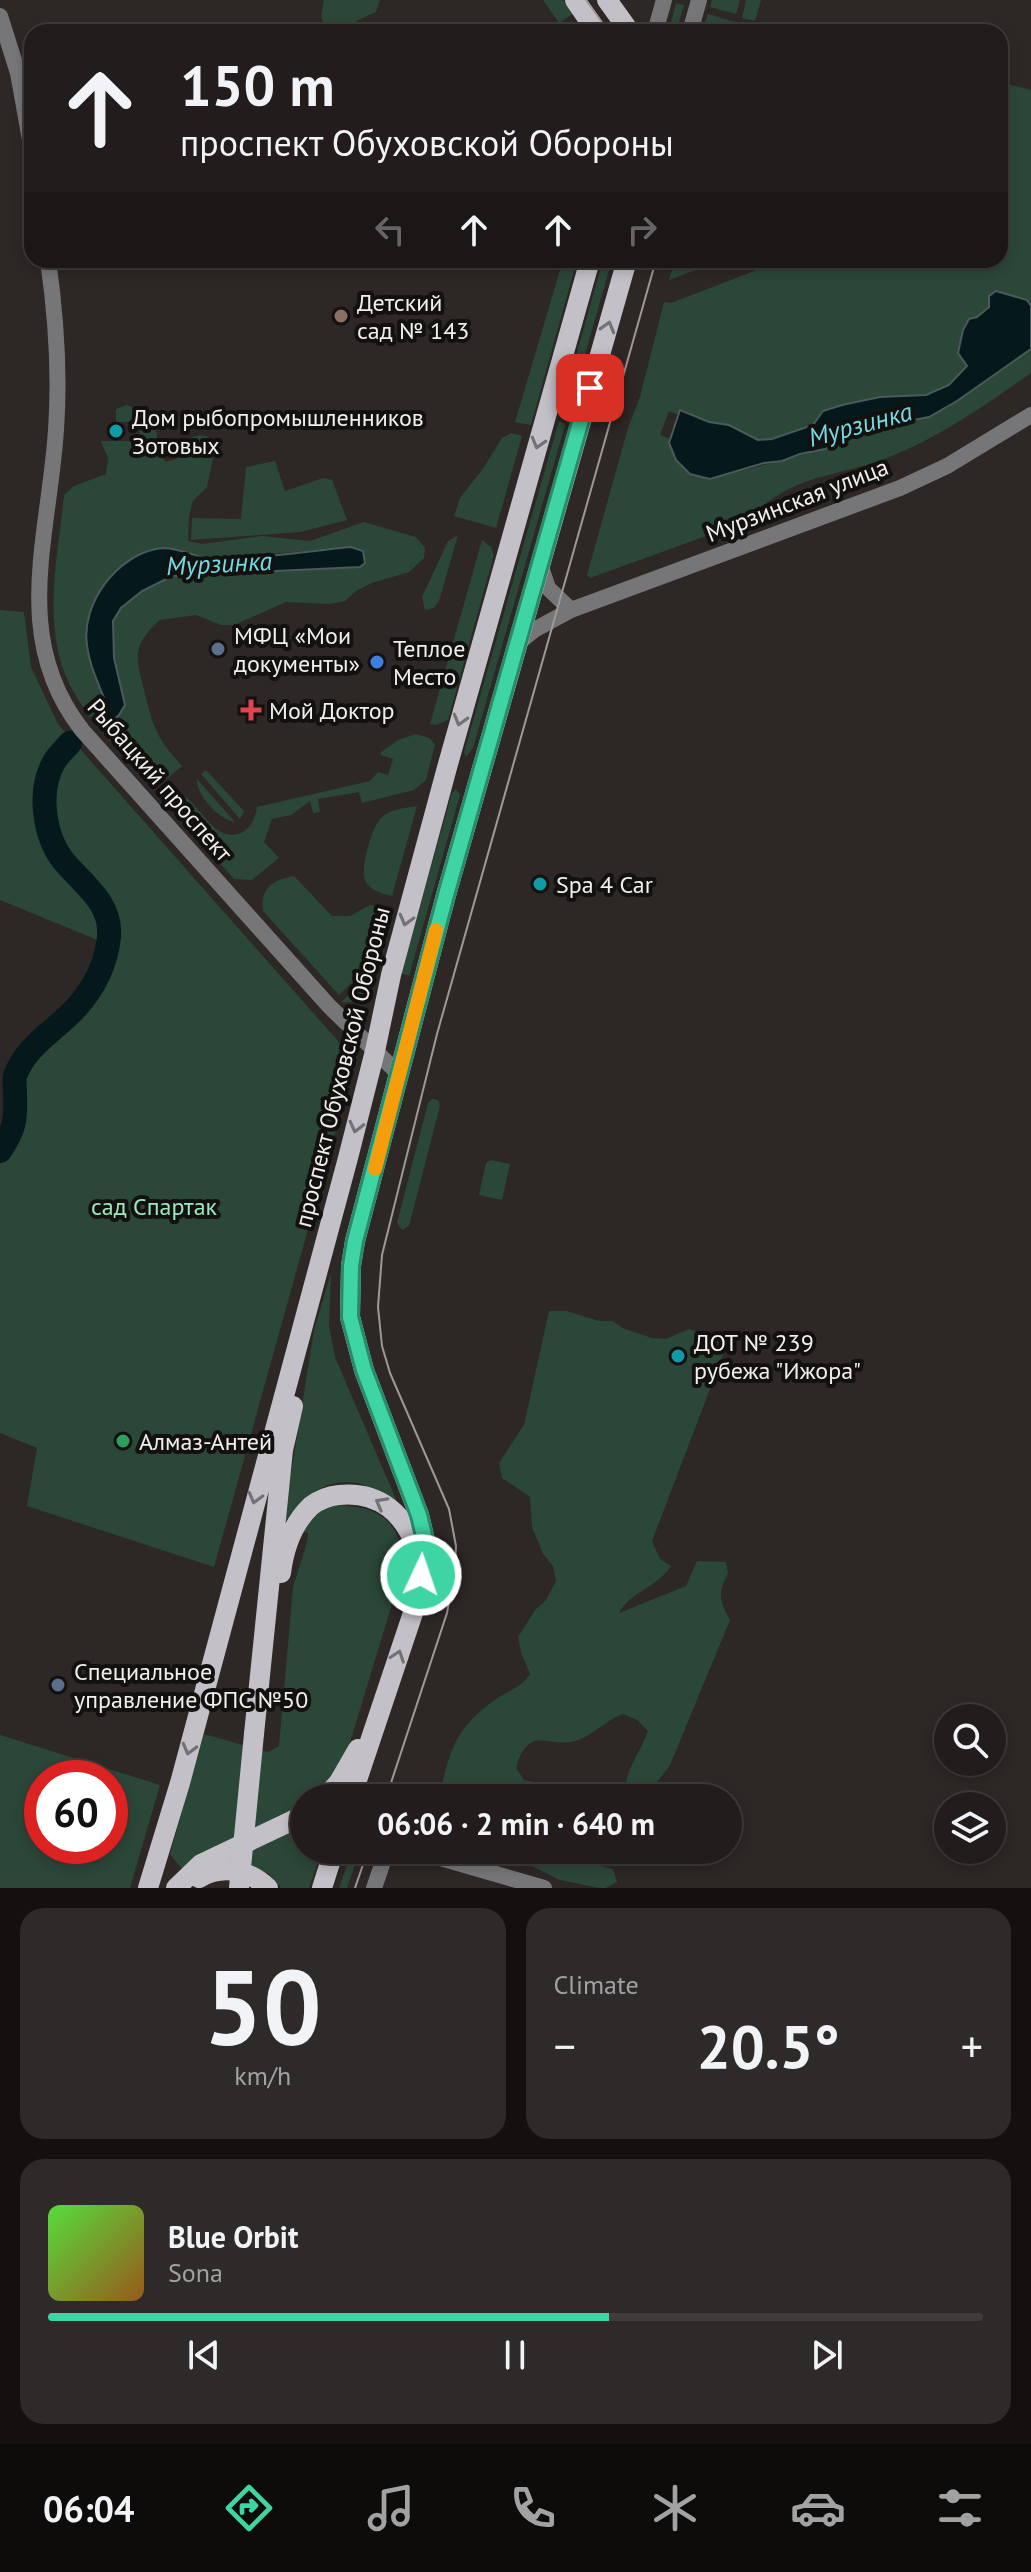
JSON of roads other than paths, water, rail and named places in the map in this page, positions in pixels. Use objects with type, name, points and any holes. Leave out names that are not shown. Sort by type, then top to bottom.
[{"type":"main road","points":[[575,0],[592,24]]},
{"type":"main road","points":[[607,0],[624,24]]},
{"type":"main road","name":"проспект Обуховской Обороны","points":[[148,1888],[180,1783],[306,1315],[375,1051],[391,975],[448,764],[588,268]]},
{"type":"main road","points":[[355,1784],[419,1595],[425,1540],[419,1515],[364,1370],[350,1317],[355,1241],[480,773],[625,268]]},
{"type":"main road","points":[[549,404],[583,413]]},
{"type":"main road","points":[[448,764],[480,773]]},
{"type":"main road","points":[[239,1888],[283,1450],[296,1393],[306,1315]]},
{"type":"main road","points":[[264,1644],[275,1614],[284,1553],[303,1515],[329,1496],[365,1495],[395,1511],[413,1536],[417,1551],[419,1595]]},
{"type":"main road","points":[[337,1784],[377,1717]]},
{"type":"main road","points":[[176,1888],[201,1864],[290,1822]]},
{"type":"main road","points":[[322,1888],[330,1864]]},
{"type":"main road","points":[[187,1888],[206,1874],[221,1870],[237,1870],[258,1879],[268,1888]]},
{"type":"street","points":[[657,24],[664,0]]},
{"type":"street","points":[[692,24],[699,0]]},
{"type":"street","points":[[0,16],[18,73],[24,106]]},
{"type":"street","name":"Рыбацкий проспект","points":[[49,268],[56,333],[58,401],[38,617],[45,660],[59,698],[82,730],[329,1006],[400,1075]]},
{"type":"street","name":"Мурзинская улица","points":[[517,644],[534,630],[571,610],[900,488],[958,460],[1031,415]]},
{"type":"street","points":[[540,564],[548,588],[571,610]]},
{"type":"street","points":[[374,1888],[382,1864]]},
{"type":"street","points":[[461,1864],[544,1888]]},
{"type":"water","points":[[996,291],[1027,300],[1031,306],[1031,349],[929,417],[866,429],[825,449],[710,479],[690,474],[676,460],[669,443],[680,410],[709,422],[729,425],[758,440],[772,439],[813,425],[823,411],[842,405],[880,397],[926,395],[949,385],[967,366],[958,353],[963,330],[969,319],[977,317],[989,307],[989,296]]},
{"type":"water","points":[[351,547],[363,551],[365,563],[360,567],[172,576],[142,591],[121,608],[113,621],[114,658],[125,705],[109,723],[99,711],[104,698],[90,659],[87,629],[90,614],[104,585],[128,562],[141,554],[164,548],[216,559]]},
{"type":"waterway","name":"Мурзинка","points":[[0,1151],[14,1124],[15,1078],[20,1065],[26,1055],[83,1000],[94,984],[108,947],[109,926],[102,906],[59,855],[48,829],[45,801],[49,774],[56,759],[70,743]]},
{"type":"tram line","points":[[586,0],[603,24]]},
{"type":"tram line","points":[[391,1784],[447,1613],[456,1546],[449,1509],[390,1373],[382,1346],[378,1307],[382,1255],[437,1034],[654,268]]},
{"type":"tram line","points":[[355,1888],[363,1864]]},
{"type":"place","name":"Детский сад № 143","points":[[341,316]]},
{"type":"place","name":"Дом рыбопромышленников Зотовых","points":[[116,431]]},
{"type":"place","name":"МФЦ «Мои документы»","points":[[218,649]]},
{"type":"place","name":"Теплое Место","points":[[377,662]]},
{"type":"place","name":"Мой Доктор","points":[[251,710]]},
{"type":"place","name":"Spa 4 Car","points":[[540,884]]},
{"type":"place","name":"ДОТ № 239 рубежа \"Ижора\"","points":[[678,1356]]},
{"type":"place","name":"Алмаз-Антей","points":[[123,1441]]},
{"type":"place","name":"Специальное управление ФПС №50","points":[[58,1685]]},
{"type":"park label","name":"сад Спартак","points":[[154,1206]]}]
